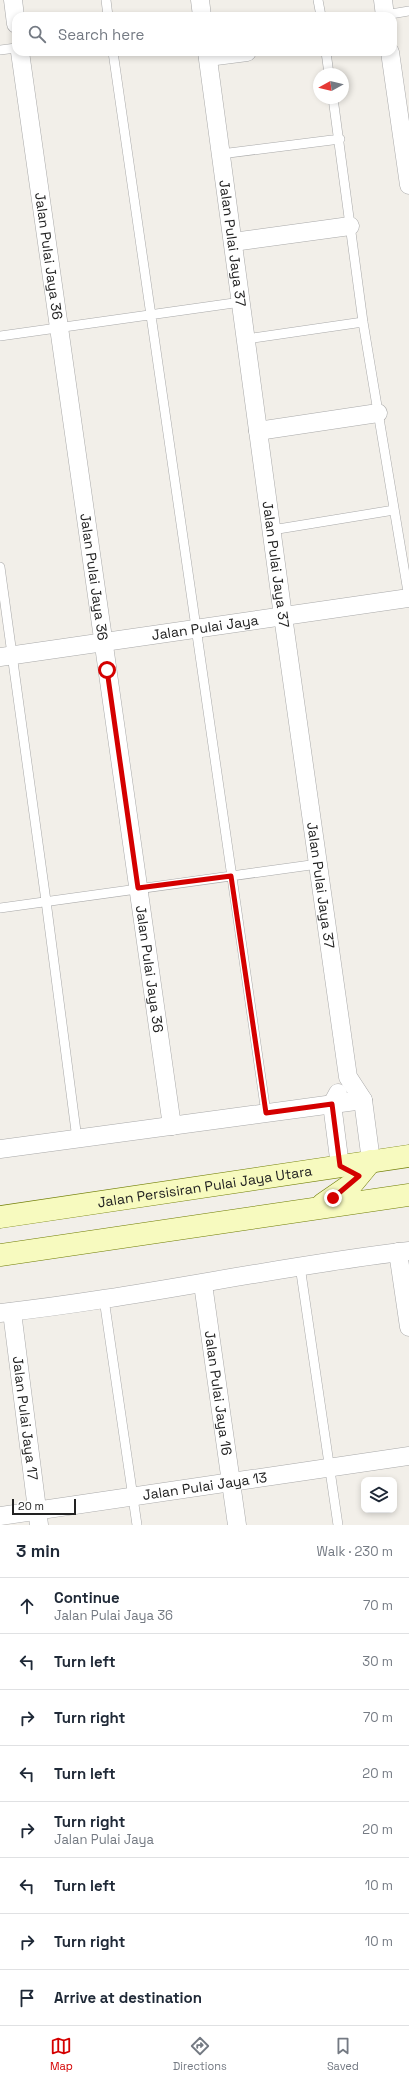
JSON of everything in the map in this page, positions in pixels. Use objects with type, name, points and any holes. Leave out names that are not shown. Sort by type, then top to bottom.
[{"type":"street","points":[[13,0],[14,12]]},
{"type":"street","points":[[200,0],[202,12]]},
{"type":"street","name":"Jalan Pulai Jaya 36","points":[[21,56],[172,1126]]},
{"type":"street","name":"Jalan Pulai Jaya 37","points":[[207,56],[283,616],[348,1077]]},
{"type":"street","points":[[391,56],[409,185]]},
{"type":"street","points":[[233,242],[350,226]]},
{"type":"street","points":[[258,431],[378,413]]},
{"type":"street","name":"Jalan Pulai Jaya","points":[[6,656],[409,598]]},
{"type":"street","points":[[316,1208],[343,1191],[357,1168],[363,1100],[348,1077],[332,1104]]},
{"type":"street","points":[[0,1149],[363,1100]]},
{"type":"street","points":[[332,1104],[357,1168],[382,1187],[407,1195]]},
{"type":"street","name":"Jalan Persisiran Pulai Jaya Utara","points":[[0,1217],[357,1168],[409,1156]]},
{"type":"street","points":[[0,1255],[407,1195]]},
{"type":"street","points":[[6,1312],[203,1284],[300,1266],[403,1251],[409,1327]]},
{"type":"street","name":"Jalan Pulai Jaya 16","points":[[203,1284],[237,1525]]},
{"type":"street","name":"Jalan Pulai Jaya 17","points":[[6,1312],[38,1518]]},
{"type":"street","name":"Jalan Pulai Jaya 13","points":[[0,1516],[38,1518],[133,1496],[409,1456]]},
{"type":"lane","points":[[106,0],[108,12]]},
{"type":"lane","points":[[318,0],[320,12]]},
{"type":"lane","points":[[384,10],[409,11]]},
{"type":"lane","points":[[0,50],[12,48]]},
{"type":"lane","points":[[115,56],[195,629],[266,1113]]},
{"type":"lane","points":[[327,56],[328,68]]},
{"type":"lane","points":[[334,104],[340,139],[363,322],[409,598]]},
{"type":"lane","points":[[221,154],[340,139]]},
{"type":"lane","points":[[0,336],[241,302]]},
{"type":"lane","points":[[246,339],[363,322]]},
{"type":"lane","points":[[272,530],[394,510]]},
{"type":"lane","points":[[0,567],[6,656],[46,901],[76,1139]]},
{"type":"lane","points":[[0,908],[318,864]]},
{"type":"lane","points":[[300,1266],[338,1525]]},
{"type":"lane","points":[[104,1298],[137,1525]]},
{"type":"route","points":[[107,670],[138,888],[231,876],[266,1113],[332,1104],[340,1166],[359,1176],[352,1184],[333,1198]]}]
